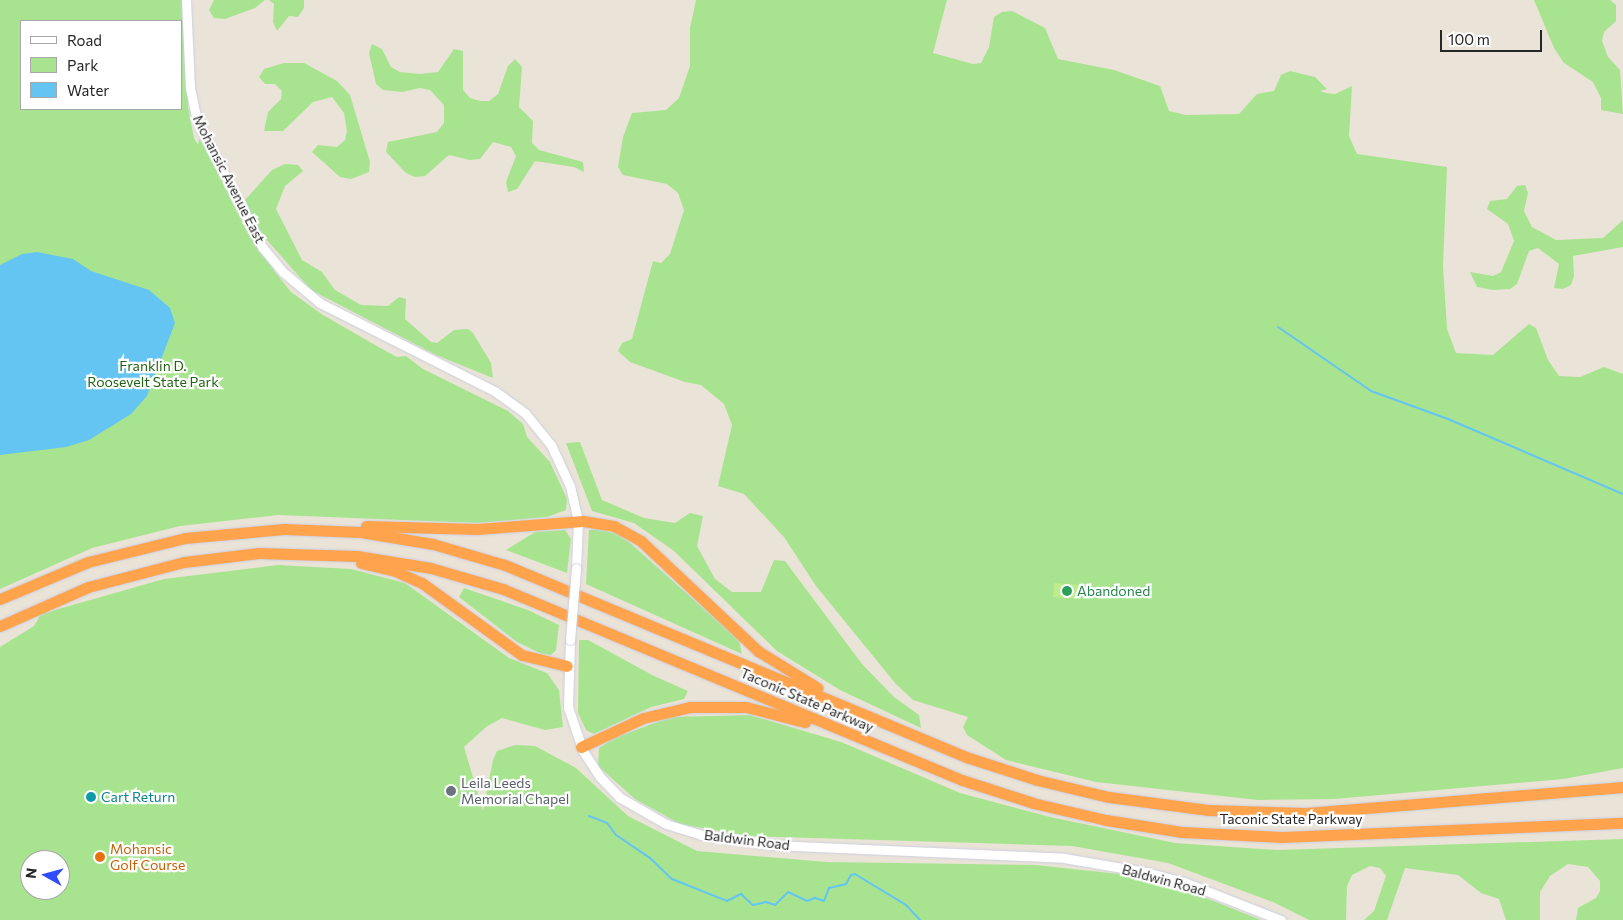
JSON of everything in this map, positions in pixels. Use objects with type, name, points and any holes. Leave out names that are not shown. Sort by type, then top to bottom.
[{"type":"highway","points":[[259,530],[334,524],[477,529],[578,521],[609,524],[636,537],[767,658],[874,719]]},
{"type":"highway","name":"Taconic State Parkway","points":[[0,599],[41,580],[112,555],[184,538],[259,530],[326,530],[384,535],[482,557],[561,587],[966,757],[1029,778],[1093,794],[1183,808],[1306,813],[1623,787]]},
{"type":"highway","points":[[308,553],[381,567],[411,577],[511,649],[533,659],[567,666]]},
{"type":"highway","name":"Taconic State Parkway","points":[[0,626],[65,596],[136,572],[208,558],[308,553],[407,563],[503,589],[962,780],[1032,803],[1106,820],[1182,832],[1306,837],[1623,823]]},
{"type":"highway","points":[[581,747],[652,715],[716,705],[776,713],[869,742]]},
{"type":"highway","points":[[1554,793],[1623,780]]},
{"type":"street","name":"Mohansic Avenue East","points":[[186,0],[190,88],[197,120],[246,220],[272,260],[295,283],[334,311],[496,392],[531,418]]},
{"type":"street","name":"Baldwin Road","points":[[531,418],[564,470],[578,521],[576,568],[567,666],[568,707],[581,747],[600,777],[627,804],[666,824],[701,835],[772,845],[1064,858],[1146,872],[1184,882],[1281,920]]},
{"type":"green space","name":"Franklin D. Roosevelt State Park","points":[[0,0],[184,0],[188,107],[194,138],[198,145],[199,139],[202,140],[246,229],[275,272],[291,292],[323,315],[397,357],[406,356],[423,369],[508,411],[523,424],[527,437],[550,462],[567,499],[566,510],[547,517],[478,523],[278,515],[180,526],[92,548],[0,589]]},
{"type":"green space","points":[[214,0],[265,0],[255,8],[225,19],[214,18],[209,10]]},
{"type":"green space","points":[[269,0],[304,0],[304,8],[298,17],[289,16],[277,31],[273,22],[274,4]]},
{"type":"green space","points":[[696,0],[947,0],[933,53],[973,64],[981,63],[989,47],[994,17],[1002,12],[1012,11],[1045,28],[1058,59],[1114,70],[1160,86],[1169,111],[1186,115],[1239,114],[1257,94],[1274,91],[1281,75],[1290,71],[1315,77],[1327,89],[1320,91],[1326,93],[1335,94],[1352,86],[1349,136],[1357,154],[1447,167],[1443,266],[1447,329],[1456,353],[1493,355],[1529,324],[1536,328],[1548,360],[1559,376],[1580,377],[1604,367],[1623,374],[1623,768],[1563,779],[1334,799],[1258,800],[1096,782],[1006,760],[967,735],[963,727],[968,717],[913,700],[895,683],[816,586],[784,537],[744,494],[718,486],[732,425],[724,404],[701,385],[685,382],[630,362],[618,351],[622,343],[632,339],[653,261],[661,263],[670,254],[684,210],[678,193],[667,184],[623,175],[618,167],[623,137],[632,113],[666,110],[679,98],[690,66],[690,28]]},
{"type":"green space","points":[[1534,0],[1610,0],[1616,5],[1616,21],[1604,32],[1602,41],[1608,57],[1620,70],[1623,114],[1601,110],[1601,98],[1593,82],[1564,63],[1554,48]]},
{"type":"green space","points":[[372,44],[382,49],[391,67],[400,72],[420,74],[438,72],[454,49],[463,51],[463,90],[470,98],[480,101],[489,101],[498,94],[508,66],[515,59],[522,67],[519,107],[533,121],[532,143],[539,150],[583,162],[584,172],[574,167],[535,161],[517,189],[508,192],[506,182],[516,156],[511,147],[493,142],[480,159],[470,160],[449,155],[425,176],[415,177],[406,173],[386,152],[388,142],[437,132],[444,123],[444,105],[430,90],[420,88],[402,92],[383,90],[376,84],[369,53]]},
{"type":"green space","points":[[284,63],[304,63],[337,81],[350,95],[370,162],[369,172],[351,179],[340,177],[312,152],[318,145],[337,147],[345,140],[347,131],[344,113],[332,97],[313,102],[283,131],[264,131],[268,112],[281,99],[282,91],[275,84],[265,84],[259,77],[264,69]]},
{"type":"green space","points":[[285,164],[298,165],[303,171],[285,186],[276,209],[302,260],[322,272],[335,290],[361,305],[388,306],[399,297],[406,299],[405,319],[431,342],[437,343],[454,330],[468,329],[473,333],[491,363],[493,378],[436,355],[311,290],[259,231],[245,200],[272,170]]},
{"type":"green space","points":[[1525,185],[1528,193],[1524,211],[1532,227],[1556,240],[1603,238],[1623,220],[1623,247],[1573,256],[1574,276],[1571,285],[1563,289],[1554,288],[1559,264],[1538,248],[1529,251],[1517,284],[1510,289],[1493,290],[1477,287],[1470,272],[1493,276],[1501,272],[1514,241],[1508,224],[1487,209],[1490,201],[1507,199],[1517,186]]},
{"type":"green space","points":[[580,442],[602,500],[644,518],[675,523],[690,513],[703,516],[697,546],[715,579],[732,592],[761,592],[774,560],[785,561],[862,664],[894,697],[919,715],[921,728],[840,690],[777,651],[674,551],[634,523],[592,511],[566,443]]},
{"type":"green space","points":[[598,529],[615,533],[629,542],[739,640],[742,654],[586,584],[589,530]]},
{"type":"green space","points":[[565,530],[571,539],[567,573],[506,550],[535,532]]},
{"type":"green space","name":"Mohansic Golf Course","points":[[278,565],[351,569],[405,583],[509,658],[547,673],[559,690],[563,727],[545,730],[502,718],[486,727],[464,747],[483,811],[493,760],[497,751],[515,745],[535,746],[576,768],[628,816],[697,851],[827,862],[1036,865],[1119,874],[1191,892],[1261,920],[0,920],[0,647],[34,626],[41,614],[164,579]]},
{"type":"green space","name":"Abandoned","points":[[1054,583],[1080,585],[1079,599],[1053,597]]},
{"type":"green space","points":[[464,588],[528,610],[559,625],[556,650],[551,655],[542,654],[517,642],[459,597]]},
{"type":"green space","points":[[579,640],[588,640],[654,676],[688,691],[684,699],[651,707],[594,734],[586,730],[578,713]]},
{"type":"green space","points":[[750,715],[841,742],[960,793],[1050,817],[1175,843],[1277,850],[1623,839],[1623,920],[1576,920],[1578,908],[1596,898],[1600,891],[1600,881],[1588,867],[1568,864],[1550,876],[1540,892],[1540,920],[1506,920],[1499,899],[1481,893],[1458,875],[1405,868],[1387,920],[1364,920],[1374,911],[1386,876],[1380,868],[1370,866],[1352,875],[1347,886],[1346,920],[1309,920],[1273,902],[1168,863],[1072,846],[748,836],[680,824],[635,799],[598,766],[599,748],[614,738],[671,717]]},
{"type":"water","points":[[37,252],[73,259],[91,271],[149,290],[170,308],[175,323],[147,396],[131,414],[89,440],[66,447],[0,455],[0,265],[22,254]]},
{"type":"waterway","points":[[1278,327],[1371,391],[1448,419],[1623,494]]},
{"type":"waterway","points":[[589,816],[607,823],[616,835],[649,857],[672,879],[727,901],[741,894],[753,905],[766,902],[775,905],[788,892],[807,901],[815,898],[824,901],[829,888],[846,884],[851,875],[855,874],[906,905],[920,920]]},
{"type":"place","name":"Abandoned","points":[[1067,591]]},
{"type":"place","name":"Leila Leeds Memorial Chapel","points":[[451,791]]},
{"type":"place","name":"Cart Return","points":[[91,797]]},
{"type":"place","name":"Mohansic Golf Course","points":[[100,857]]}]
